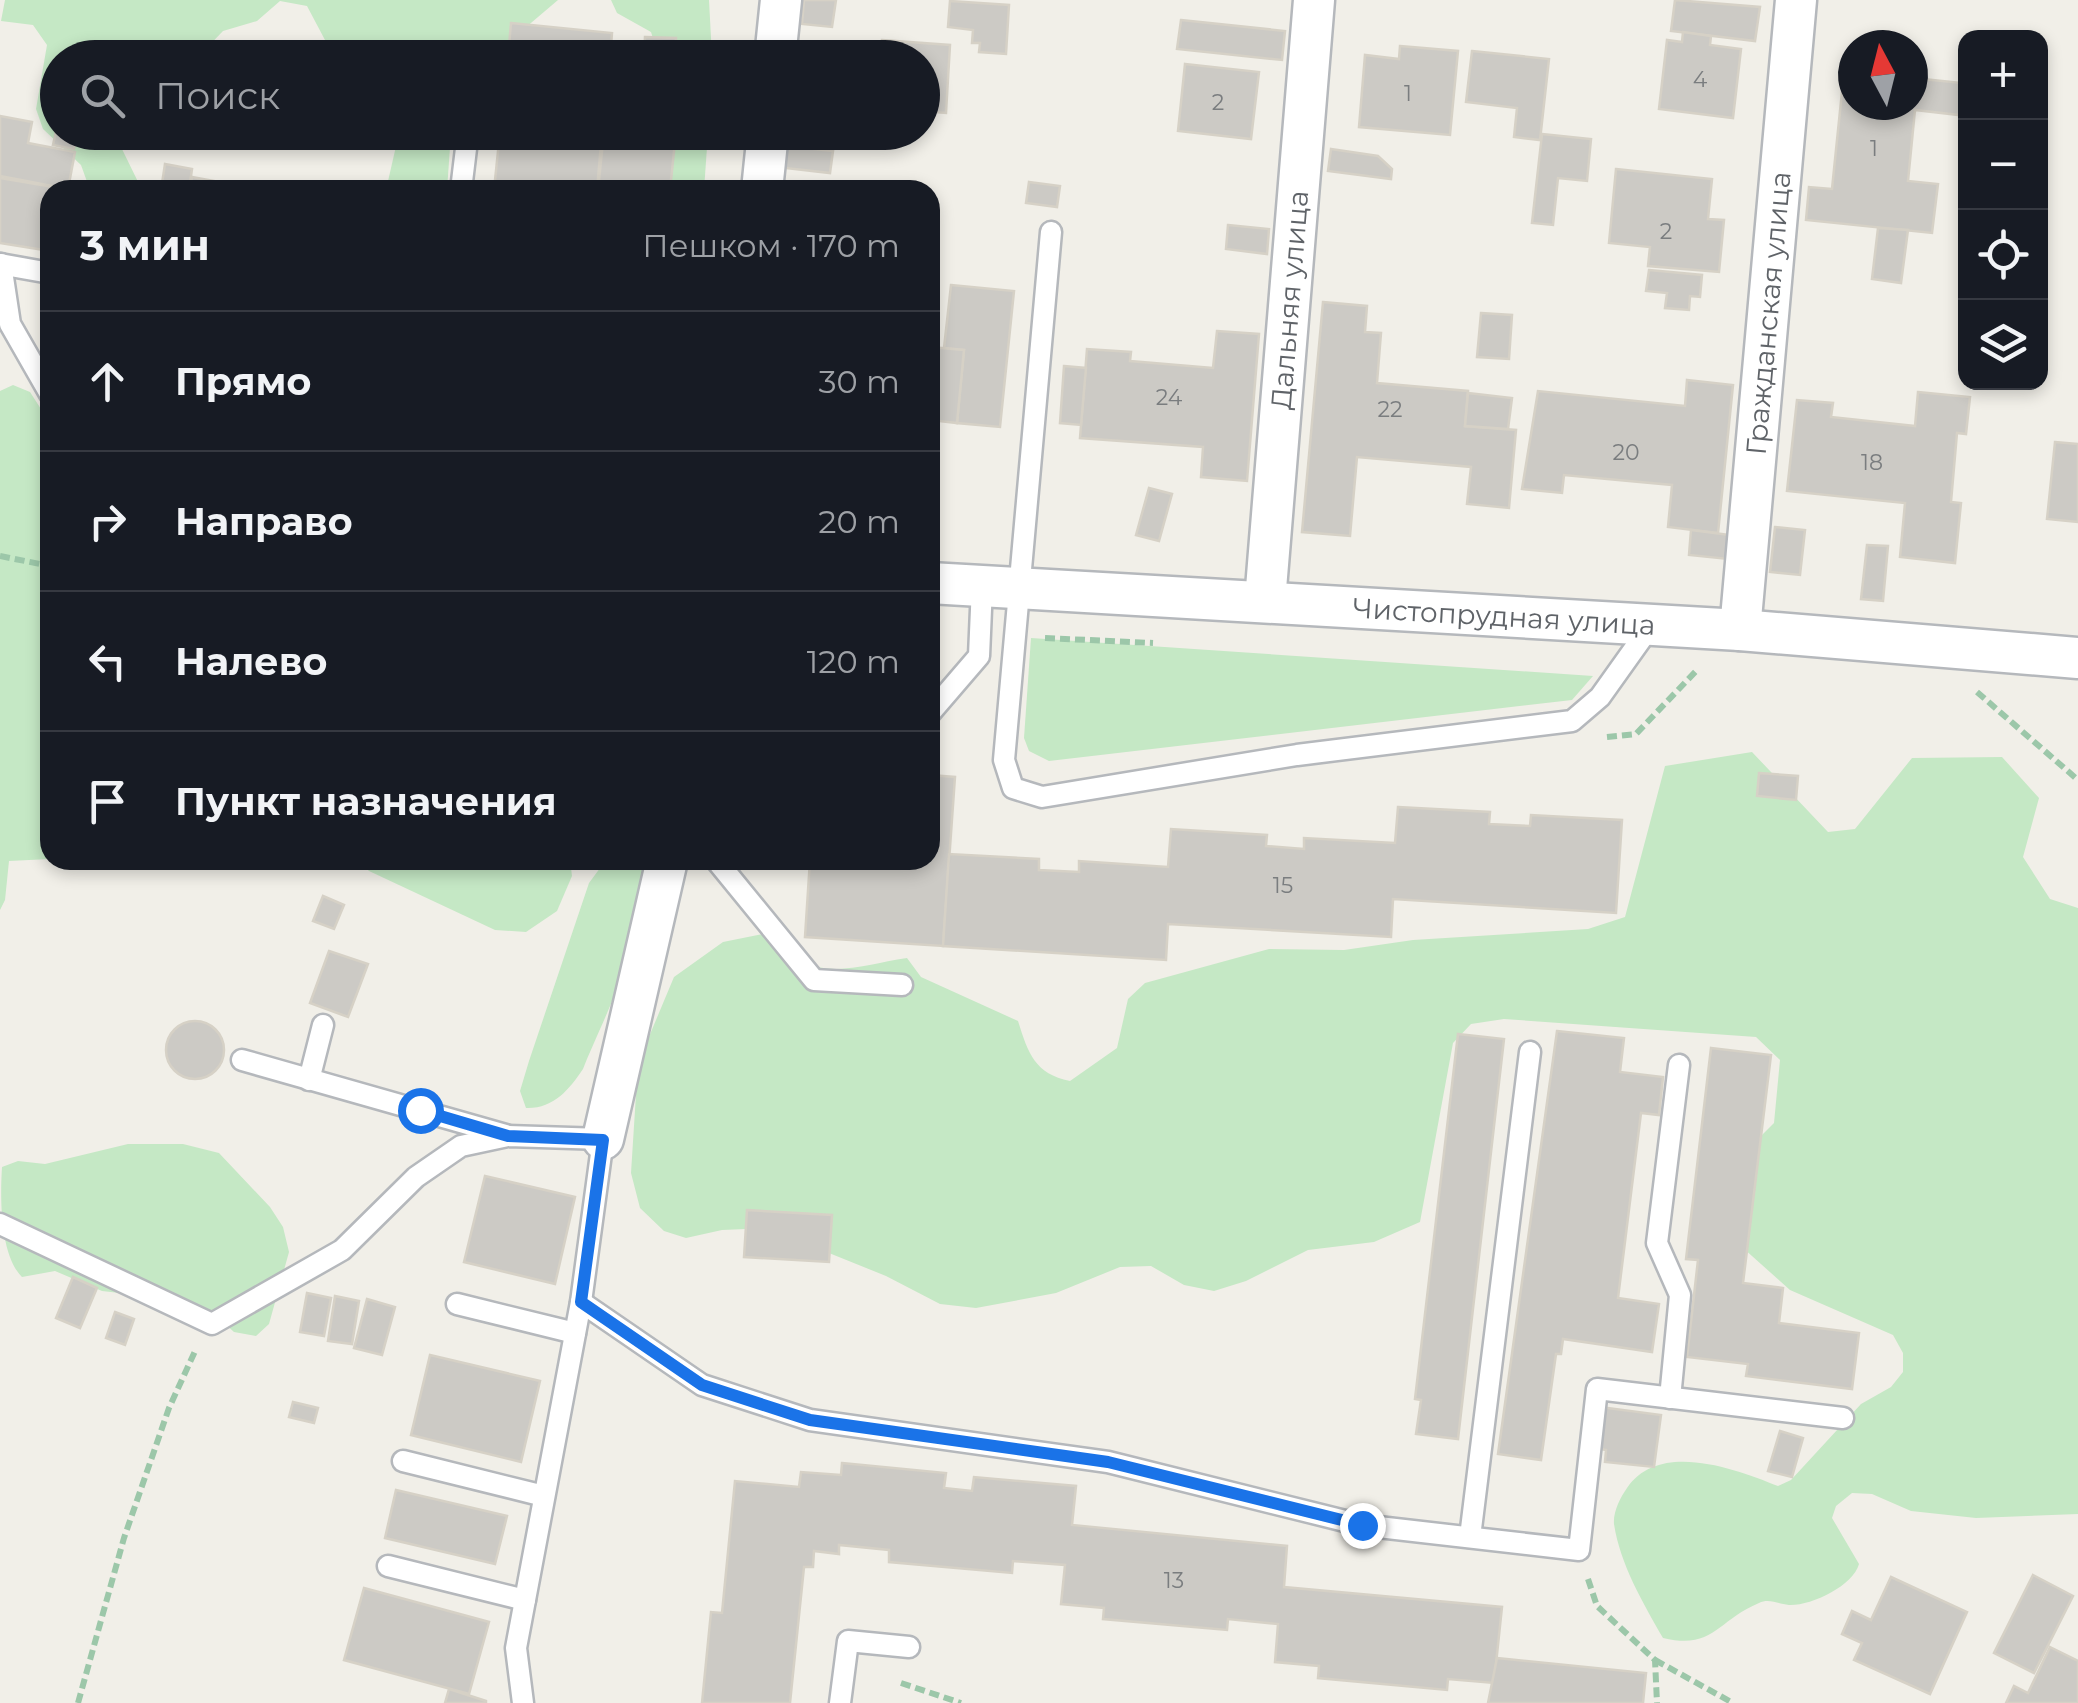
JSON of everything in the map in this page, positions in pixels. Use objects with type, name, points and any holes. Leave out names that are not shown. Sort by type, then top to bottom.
[{"type":"street","points":[[777,40],[781,0]]},
{"type":"street","name":"Дальняя улица","points":[[1264,601],[1314,0]]},
{"type":"street","name":"Гражданская улица","points":[[1740,630],[1796,0]]},
{"type":"street","points":[[763,180],[766,150]]},
{"type":"street","name":"Чистопрудная улица","points":[[940,584],[1652,624],[2078,658]]},
{"type":"street","points":[[603,1140],[665,870]]},
{"type":"lane","points":[[462,180],[466,150]]},
{"type":"lane","points":[[1051,232],[1001,587],[1004,760],[1013,788],[1042,796],[1297,754],[1572,721],[1600,698],[1652,624]]},
{"type":"lane","points":[[40,271],[0,264],[10,324],[40,376]]},
{"type":"lane","points":[[940,701],[978,656],[1001,587]]},
{"type":"lane","points":[[724,870],[814,980],[902,985]]},
{"type":"lane","points":[[309,1080],[323,1025]]},
{"type":"lane","points":[[1470,1537],[1530,1052]]},
{"type":"lane","points":[[242,1060],[508,1136],[603,1140],[581,1302],[516,1648],[522,1703]]},
{"type":"lane","points":[[1670,1398],[1680,1295],[1657,1242],[1679,1065]]},
{"type":"lane","points":[[0,1224],[212,1324],[342,1250],[416,1177],[461,1146],[508,1136]]},
{"type":"lane","points":[[581,1302],[702,1385],[810,1420],[1108,1462],[1362,1525],[1579,1550],[1597,1390],[1843,1418]]},
{"type":"lane","points":[[457,1304],[575,1333]]},
{"type":"lane","points":[[403,1461],[544,1496]]},
{"type":"lane","points":[[388,1566],[525,1600]]},
{"type":"lane","points":[[840,1703],[848,1641],[908,1647]]},
{"type":"path","points":[[0,556],[40,564]]},
{"type":"path","points":[[1946,647],[1957,674],[2078,780]]},
{"type":"path","points":[[78,1703],[124,1538],[169,1408],[188,1363],[212,1324]]},
{"type":"path","points":[[1579,1550],[1597,1606],[1654,1660],[1732,1703]]},
{"type":"path","points":[[1654,1660],[1657,1703]]},
{"type":"green space","points":[[5,0],[558,0],[511,40],[325,40],[307,6],[280,1],[257,21],[223,31],[214,40],[44,40],[33,25],[1,21]]},
{"type":"green space","points":[[611,0],[709,0],[711,40],[654,40],[651,32],[617,13]]},
{"type":"green space","points":[[40,86],[40,120],[36,109]]},
{"type":"green space","points":[[65,150],[122,150],[137,180],[86,180],[81,165]]},
{"type":"green space","points":[[395,150],[450,150],[448,180],[388,180]]},
{"type":"green space","points":[[659,150],[707,150],[705,180],[656,180]]},
{"type":"green space","points":[[13,385],[30,392],[40,408],[40,859],[9,861],[5,900],[0,910],[0,391]]},
{"type":"green space","points":[[1031,638],[1593,676],[1572,700],[1049,761],[1029,751],[1024,738]]},
{"type":"green space","points":[[1752,752],[1828,832],[1855,829],[1912,758],[2002,757],[2039,798],[2023,857],[2050,899],[2078,908],[2078,1514],[1976,1518],[1911,1511],[1872,1494],[1852,1493],[1836,1506],[1832,1518],[1859,1564],[1840,1587],[1798,1604],[1763,1602],[1704,1637],[1680,1641],[1663,1638],[1633,1583],[1617,1539],[1615,1515],[1627,1488],[1641,1473],[1678,1462],[1741,1472],[1778,1486],[1791,1480],[1861,1404],[1891,1387],[1903,1372],[1903,1353],[1893,1335],[1790,1290],[1714,1222],[1707,1190],[1774,1123],[1780,1060],[1756,1037],[1504,1019],[1471,1024],[1453,1043],[1420,1222],[1374,1242],[1308,1250],[1246,1281],[1214,1291],[1184,1285],[1151,1266],[1120,1267],[1056,1293],[976,1308],[940,1304],[886,1276],[767,1228],[722,1230],[686,1238],[664,1231],[640,1208],[631,1173],[638,1063],[674,977],[723,942],[778,931],[803,960],[834,969],[907,958],[921,977],[1018,1021],[1025,1043],[1041,1067],[1070,1081],[1117,1048],[1128,999],[1145,983],[1269,949],[1344,950],[1413,940],[1588,929],[1625,917],[1665,766]]},
{"type":"green space","points":[[571,870],[572,876],[557,911],[526,932],[495,930],[369,871]]},
{"type":"green space","points":[[599,870],[642,870],[643,906],[637,934],[583,1069],[559,1097],[526,1108],[520,1091],[589,883]]},
{"type":"green space","points":[[128,1144],[183,1144],[219,1153],[270,1207],[283,1227],[289,1252],[269,1324],[256,1336],[234,1332],[211,1311],[190,1301],[102,1291],[55,1271],[22,1277],[15,1267],[3,1226],[2,1167],[18,1161],[45,1164]]},
{"type":"building","points":[[804,0],[836,0],[832,27],[802,24]]},
{"type":"building","points":[[1675,0],[1760,7],[1755,41],[1671,31]]},
{"type":"building","points":[[950,1],[1009,5],[1006,54],[979,52],[980,43],[972,43],[973,30],[948,27]]},
{"type":"building","points":[[1181,20],[1285,31],[1282,60],[1177,49]]},
{"type":"building","points":[[511,23],[612,33],[611,40],[510,40]]},
{"type":"building","points":[[1683,32],[1711,36],[1710,45],[1741,49],[1733,118],[1659,109],[1667,40],[1682,42]]},
{"type":"building","points":[[645,37],[676,38],[676,40]]},
{"type":"building","points":[[940,44],[950,45],[946,113],[940,112]]},
{"type":"building","points":[[1400,46],[1458,51],[1450,135],[1359,127],[1365,55],[1399,59]]},
{"type":"building","points":[[1472,51],[1549,59],[1540,140],[1514,137],[1517,108],[1466,102]]},
{"type":"building","points":[[1185,64],[1259,72],[1251,139],[1178,131]]},
{"type":"building","points":[[1928,80],[1958,83],[1958,115],[1928,111]]},
{"type":"building","points":[[0,116],[32,122],[28,143],[40,145],[40,150],[75,152],[70,180],[40,180],[40,184],[0,176]]},
{"type":"building","points":[[1839,120],[1914,120],[1908,181],[1938,184],[1932,233],[1806,220],[1809,187],[1832,189]]},
{"type":"building","points":[[1542,134],[1591,139],[1587,181],[1558,178],[1553,225],[1532,223]]},
{"type":"building","points":[[1331,149],[1378,156],[1392,169],[1391,179],[1328,171]]},
{"type":"building","points":[[498,150],[600,150],[598,180],[495,180]]},
{"type":"building","points":[[602,150],[674,150],[671,180],[599,180]]},
{"type":"building","points":[[787,150],[833,151],[830,173],[785,168]]},
{"type":"building","points":[[165,164],[192,169],[190,180],[163,180]]},
{"type":"building","points":[[1616,169],[1712,179],[1708,219],[1724,220],[1719,272],[1648,266],[1650,247],[1609,243]]},
{"type":"building","points":[[0,178],[40,185],[40,249],[0,243]]},
{"type":"building","points":[[1029,182],[1060,186],[1057,207],[1026,203]]},
{"type":"building","points":[[1228,225],[1269,229],[1267,254],[1226,249]]},
{"type":"building","points":[[1878,228],[1908,230],[1901,283],[1872,279]]},
{"type":"building","points":[[1649,270],[1702,275],[1700,297],[1690,296],[1689,310],[1665,308],[1667,293],[1646,291]]},
{"type":"building","points":[[951,285],[1014,291],[1000,427],[957,423],[964,350],[944,348]]},
{"type":"building","points":[[1323,302],[1367,306],[1365,332],[1381,333],[1377,383],[1468,391],[1465,426],[1516,430],[1509,508],[1467,504],[1471,467],[1357,457],[1350,536],[1302,532]]},
{"type":"building","points":[[1481,313],[1512,315],[1509,359],[1477,357]]},
{"type":"building","points":[[1217,331],[1259,334],[1247,481],[1201,477],[1203,447],[1080,438],[1087,349],[1131,352],[1130,361],[1213,368]]},
{"type":"building","points":[[940,348],[964,350],[957,423],[940,421]]},
{"type":"building","points":[[1064,366],[1086,368],[1081,425],[1060,423]]},
{"type":"building","points":[[1687,380],[1733,385],[1718,533],[1668,527],[1672,485],[1564,475],[1562,493],[1522,489],[1538,391],[1685,406]]},
{"type":"building","points":[[1918,392],[1970,397],[1966,434],[1957,433],[1951,502],[1961,503],[1955,563],[1900,557],[1905,503],[1787,491],[1797,400],[1833,403],[1831,417],[1915,426]]},
{"type":"building","points":[[1468,393],[1512,398],[1508,429],[1465,426]]},
{"type":"building","points":[[2055,442],[2078,444],[2078,522],[2047,519]]},
{"type":"building","points":[[1149,488],[1172,494],[1159,541],[1136,535]]},
{"type":"building","points":[[1775,527],[1805,530],[1800,575],[1770,572]]},
{"type":"building","points":[[1691,530],[1730,535],[1728,559],[1689,555]]},
{"type":"building","points":[[1867,545],[1888,546],[1883,601],[1861,599]]},
{"type":"building","points":[[1759,773],[1798,776],[1796,800],[1757,796]]},
{"type":"building","points":[[940,776],[955,777],[943,946],[805,937],[809,870],[940,870]]},
{"type":"building","points":[[1398,807],[1490,812],[1489,824],[1530,826],[1531,815],[1622,820],[1616,913],[1393,899],[1391,937],[1168,924],[1166,960],[943,946],[949,854],[1039,859],[1039,870],[1079,872],[1079,861],[1168,867],[1171,829],[1267,835],[1266,846],[1304,849],[1304,838],[1395,843]]},
{"type":"building","points":[[323,896],[344,905],[334,929],[313,921]]},
{"type":"building","points":[[329,951],[368,964],[348,1017],[310,1003]]},
{"type":"building","points":[[195,1021],[215,1030],[224,1050],[215,1070],[195,1079],[175,1070],[166,1050],[175,1030]]},
{"type":"building","points":[[1557,1031],[1624,1038],[1620,1072],[1663,1077],[1659,1115],[1641,1113],[1618,1298],[1659,1304],[1652,1352],[1563,1339],[1561,1354],[1556,1354],[1541,1460],[1498,1454]]},
{"type":"building","points":[[1458,1034],[1504,1039],[1458,1439],[1416,1434],[1421,1400],[1415,1399]]},
{"type":"building","points":[[1711,1048],[1771,1055],[1743,1283],[1783,1288],[1779,1323],[1859,1333],[1852,1389],[1746,1376],[1748,1364],[1687,1357],[1698,1260],[1686,1259]]},
{"type":"building","points":[[485,1176],[575,1197],[555,1284],[464,1262]]},
{"type":"building","points":[[747,1210],[832,1215],[829,1262],[744,1257]]},
{"type":"building","points":[[73,1277],[97,1288],[80,1328],[56,1318]]},
{"type":"building","points":[[307,1293],[331,1298],[324,1336],[300,1332]]},
{"type":"building","points":[[335,1296],[359,1301],[352,1344],[328,1341]]},
{"type":"building","points":[[367,1299],[395,1307],[382,1355],[354,1348]]},
{"type":"building","points":[[115,1312],[134,1319],[125,1345],[106,1338]]},
{"type":"building","points":[[430,1355],[540,1381],[521,1462],[411,1435]]},
{"type":"building","points":[[293,1402],[318,1408],[314,1423],[289,1417]]},
{"type":"building","points":[[1600,1407],[1661,1415],[1654,1467],[1605,1462],[1606,1450],[1595,1448]]},
{"type":"building","points":[[1780,1431],[1803,1438],[1792,1477],[1768,1471]]},
{"type":"building","points":[[842,1463],[946,1473],[944,1488],[972,1491],[974,1477],[1076,1486],[1072,1525],[1287,1546],[1284,1587],[1502,1607],[1494,1683],[1448,1679],[1447,1690],[1318,1678],[1319,1666],[1275,1662],[1278,1624],[1228,1619],[1227,1630],[1103,1619],[1104,1608],[1061,1604],[1065,1565],[1013,1561],[1012,1573],[889,1562],[889,1550],[839,1545],[839,1554],[814,1551],[813,1567],[804,1567],[790,1703],[702,1703],[711,1612],[722,1613],[735,1481],[799,1487],[801,1472],[841,1475]]},
{"type":"building","points":[[396,1490],[507,1516],[495,1564],[385,1538]]},
{"type":"building","points":[[2033,1575],[2073,1596],[2034,1673],[1994,1653]]},
{"type":"building","points":[[1891,1577],[1967,1612],[1930,1694],[1854,1660],[1862,1643],[1842,1634],[1852,1611],[1871,1620]]},
{"type":"building","points":[[364,1588],[489,1622],[469,1694],[344,1660]]},
{"type":"building","points":[[2050,1647],[2078,1661],[2078,1703],[2006,1703],[2014,1686],[2028,1693]]},
{"type":"building","points":[[1497,1658],[1646,1673],[1643,1703],[1488,1703]]},
{"type":"building","points":[[449,1689],[486,1701],[486,1703],[445,1703]]},
{"type":"route","points":[[420,1110],[508,1136],[603,1140],[581,1302],[702,1385],[810,1420],[1108,1462],[1362,1525]]}]
